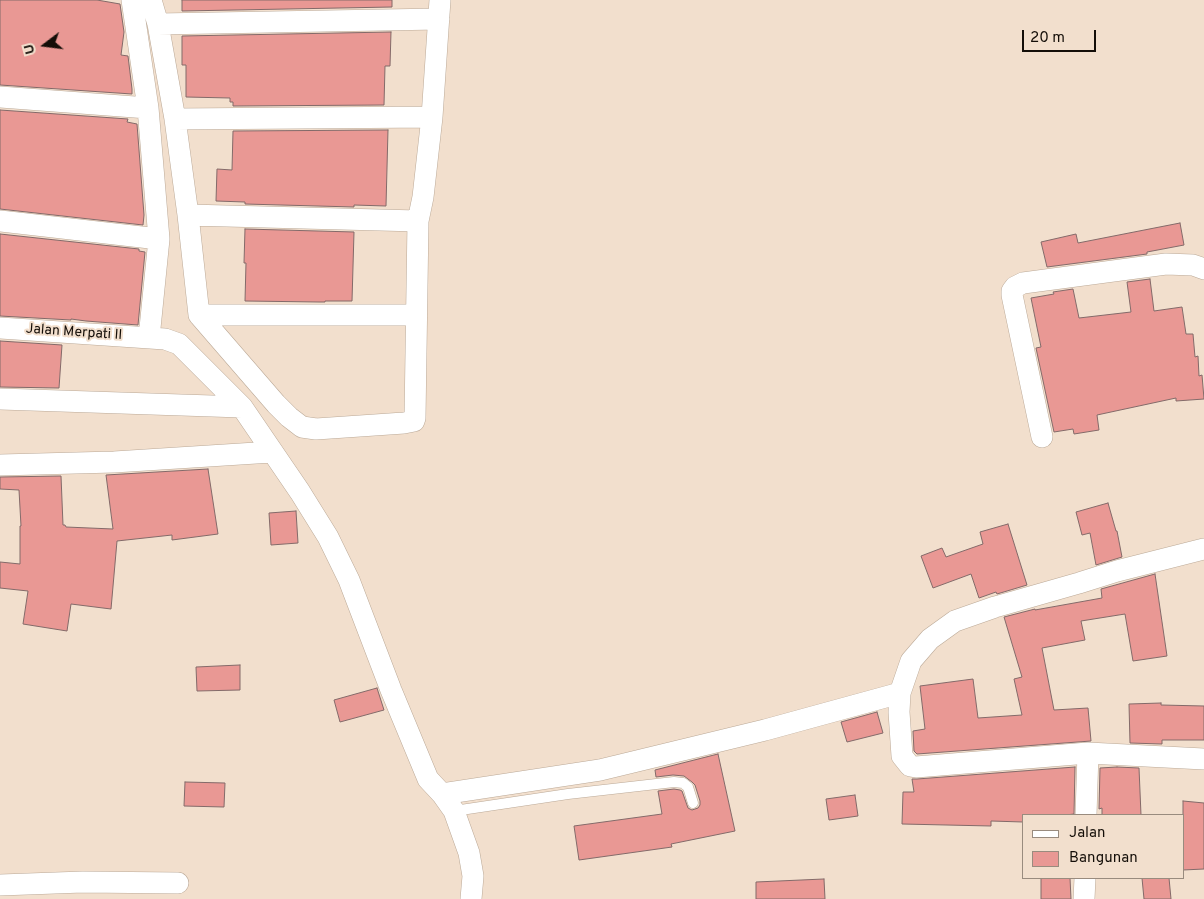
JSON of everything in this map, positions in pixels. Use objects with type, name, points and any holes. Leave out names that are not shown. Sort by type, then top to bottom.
[{"type":"street","points":[[132,0],[148,108],[159,239],[149,338]]},
{"type":"street","points":[[151,0],[158,24],[175,119],[199,316],[276,404],[302,427],[316,429],[414,421],[416,412],[418,221],[422,203],[432,117],[440,10],[158,24]]},
{"type":"street","points":[[0,97],[148,108]]},
{"type":"street","points":[[175,119],[432,117]]},
{"type":"street","points":[[188,215],[418,221]]},
{"type":"street","points":[[0,221],[159,239]]},
{"type":"street","points":[[1042,437],[1012,295],[1015,287],[1023,283],[1166,264],[1193,265],[1204,270]]},
{"type":"street","points":[[199,316],[416,315]]},
{"type":"street","name":"Jalan Merpati II","points":[[0,328],[149,338],[179,344],[242,408],[300,492],[328,537],[349,580],[391,690],[428,779],[448,802],[469,853],[473,876],[471,899]]},
{"type":"street","points":[[0,399],[242,408]]},
{"type":"street","points":[[0,465],[114,462],[272,452]]},
{"type":"street","points":[[1204,550],[1117,571],[995,606],[954,621],[930,639],[911,661],[900,694],[899,712],[902,756],[910,766],[916,767],[1088,753],[1204,759]]},
{"type":"street","points":[[448,802],[600,770],[765,730],[900,694]]},
{"type":"street","points":[[1086,814],[1088,753]]},
{"type":"street","points":[[1084,899],[1085,879]]},
{"type":"street","points":[[0,884],[83,882],[178,883]]},
{"type":"lane","points":[[448,802],[568,794],[674,782],[683,783],[688,787],[693,803]]},
{"type":"building","points":[[0,0],[97,0],[120,4],[124,32],[121,55],[128,56],[132,94],[0,85]]},
{"type":"building","points":[[182,0],[392,0],[392,7],[182,11]]},
{"type":"building","points":[[391,32],[390,66],[385,66],[384,105],[233,106],[230,98],[186,97],[186,65],[182,65],[182,36]]},
{"type":"building","points":[[0,110],[128,119],[127,122],[137,124],[144,215],[143,225],[0,209]]},
{"type":"building","points":[[388,130],[386,206],[245,204],[245,202],[216,201],[217,169],[232,170],[233,131]]},
{"type":"building","points":[[1180,223],[1184,245],[1147,252],[1147,254],[1047,267],[1041,242],[1076,234],[1078,243]]},
{"type":"building","points":[[245,229],[354,232],[352,301],[245,301]]},
{"type":"building","points":[[0,234],[139,249],[139,251],[145,252],[138,325],[71,319],[0,316]]},
{"type":"building","points":[[1150,279],[1154,311],[1182,307],[1186,334],[1193,334],[1195,357],[1198,356],[1199,376],[1202,375],[1204,399],[1176,401],[1176,398],[1097,415],[1099,430],[1074,434],[1073,429],[1054,432],[1036,348],[1041,347],[1031,298],[1073,289],[1079,318],[1131,312],[1127,282]]},
{"type":"building","points":[[0,341],[62,345],[59,388],[0,387]]},
{"type":"building","points":[[208,469],[218,534],[172,540],[172,535],[117,541],[111,609],[71,604],[67,631],[23,624],[28,591],[0,588],[0,562],[20,564],[21,526],[19,490],[0,489],[0,477],[61,476],[63,525],[66,527],[113,529],[106,475]]},
{"type":"building","points":[[1108,503],[1117,531],[1122,557],[1096,565],[1090,533],[1082,535],[1076,512]]},
{"type":"building","points":[[296,511],[298,543],[271,545],[269,513]]},
{"type":"building","points":[[1008,524],[1027,585],[979,598],[971,574],[933,588],[921,556],[942,548],[946,557],[983,544],[980,532]]},
{"type":"building","points":[[1155,574],[1167,656],[1133,661],[1125,614],[1081,621],[1085,640],[1042,648],[1054,710],[1088,708],[1091,741],[917,754],[914,751],[913,731],[925,729],[920,686],[973,679],[978,718],[1022,715],[1014,679],[1022,677],[1004,617],[1035,609],[1102,598],[1101,589]]},
{"type":"building","points":[[240,665],[240,690],[197,691],[196,667]]},
{"type":"building","points":[[377,688],[384,710],[340,722],[334,700]]},
{"type":"building","points":[[1161,703],[1161,705],[1204,706],[1204,740],[1162,740],[1162,744],[1130,743],[1129,704]]},
{"type":"building","points":[[877,712],[883,733],[847,742],[841,722]]},
{"type":"building","points":[[718,754],[735,831],[671,844],[672,847],[579,860],[574,826],[662,814],[658,791],[680,790],[688,808],[692,810],[698,808],[700,801],[695,785],[692,782],[684,776],[656,777],[655,770]]},
{"type":"building","points":[[1075,767],[1074,814],[1022,814],[1022,822],[991,821],[991,826],[902,824],[903,792],[914,792],[912,779]]},
{"type":"building","points":[[1100,768],[1139,768],[1141,814],[1102,814],[1102,808],[1099,809]]},
{"type":"building","points":[[185,782],[225,783],[224,807],[184,806]]},
{"type":"building","points":[[855,795],[858,816],[829,820],[826,799]]},
{"type":"building","points":[[1183,801],[1204,803],[1204,869],[1184,870]]},
{"type":"building","points":[[824,879],[825,899],[756,899],[756,882]]},
{"type":"building","points":[[1041,879],[1070,879],[1071,899],[1041,899]]},
{"type":"building","points":[[1142,879],[1169,879],[1171,899],[1144,899]]}]
